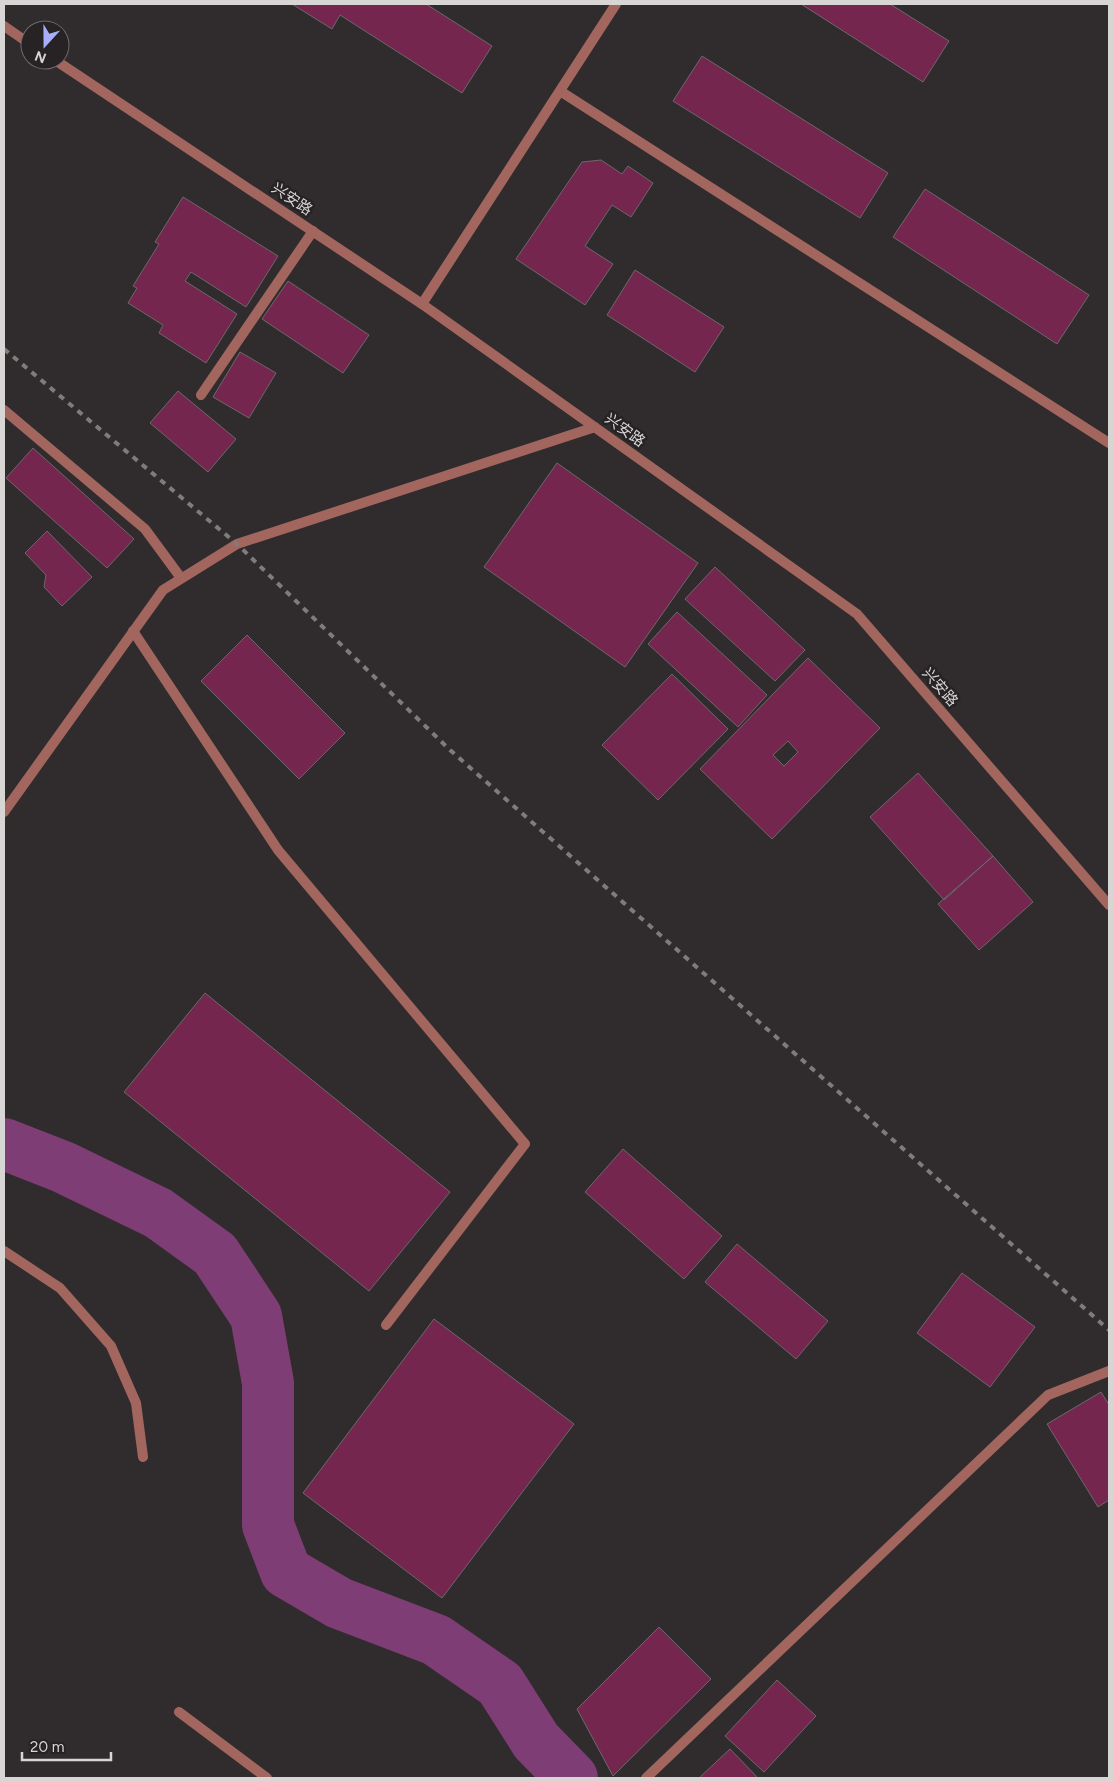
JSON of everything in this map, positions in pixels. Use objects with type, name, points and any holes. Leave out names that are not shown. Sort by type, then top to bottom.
[{"type":"street","points":[[422,304],[616,4]]},
{"type":"street","points":[[4,26],[20,37]]},
{"type":"street","name":"兴安路","points":[[70,70],[422,304],[857,614],[1109,905]]},
{"type":"street","points":[[560,91],[1109,443]]},
{"type":"street","points":[[201,395],[313,231]]},
{"type":"street","points":[[4,410],[145,528],[182,578]]},
{"type":"street","points":[[4,812],[163,590],[237,544],[595,427]]},
{"type":"street","points":[[133,631],[278,850],[525,1144],[386,1325]]},
{"type":"street","points":[[4,1251],[60,1288],[111,1346],[136,1403],[143,1457]]},
{"type":"street","points":[[646,1778],[1048,1395],[1109,1371]]},
{"type":"street","points":[[179,1712],[267,1778]]},
{"type":"building","points":[[292,4],[426,4],[492,46],[462,93],[340,15],[332,29]]},
{"type":"building","points":[[801,4],[890,4],[949,41],[923,82]]},
{"type":"building","points":[[702,56],[888,173],[860,218],[673,101]]},
{"type":"building","points":[[601,160],[622,174],[628,166],[653,183],[631,217],[612,205],[585,246],[613,264],[585,305],[516,259],[582,162]]},
{"type":"building","points":[[925,189],[1089,295],[1057,344],[893,237]]},
{"type":"building","points":[[183,197],[278,256],[246,307],[191,272],[185,281],[237,314],[206,363],[159,333],[163,325],[128,303],[137,288],[133,286],[159,244],[155,242]]},
{"type":"building","points":[[635,270],[724,327],[695,372],[607,315]]},
{"type":"building","points":[[288,281],[369,335],[343,373],[262,319]]},
{"type":"building","points":[[240,352],[276,373],[249,418],[213,397]]},
{"type":"building","points":[[178,391],[236,439],[208,472],[150,423]]},
{"type":"building","points":[[33,448],[134,539],[107,568],[6,478]]},
{"type":"building","points":[[557,463],[698,563],[625,667],[484,567]]},
{"type":"building","points":[[47,531],[92,577],[62,606],[44,587],[46,575],[25,553]]},
{"type":"building","points":[[715,567],[805,650],[775,681],[685,599]]},
{"type":"building","points":[[677,612],[767,695],[738,727],[648,644]]},
{"type":"building","points":[[247,635],[345,733],[299,779],[201,681]]},
{"type":"building","points":[[808,658],[880,728],[772,839],[700,769]],"holes":[[[788,741],[798,752],[784,766],[773,755]]]},
{"type":"building","points":[[672,674],[728,729],[658,800],[602,745]]},
{"type":"building","points":[[918,773],[993,856],[944,900],[870,817]]},
{"type":"building","points":[[993,856],[1033,902],[979,950],[938,904]]},
{"type":"building","points":[[205,993],[450,1192],[369,1291],[124,1092]]},
{"type":"building","points":[[623,1149],[722,1236],[684,1279],[585,1192]]},
{"type":"building","points":[[737,1244],[828,1321],[796,1359],[705,1282]]},
{"type":"building","points":[[962,1273],[1035,1327],[990,1387],[917,1333]]},
{"type":"building","points":[[434,1319],[574,1424],[442,1598],[303,1493]]},
{"type":"building","points":[[1101,1392],[1109,1405],[1109,1500],[1098,1507],[1047,1424]]},
{"type":"building","points":[[659,1627],[711,1679],[613,1776],[577,1709]]},
{"type":"building","points":[[777,1680],[816,1716],[764,1772],[725,1736]]},
{"type":"building","points":[[730,1749],[758,1778],[699,1778]]},
{"type":"waterway","points":[[4,1144],[63,1167],[158,1213],[215,1254],[256,1316],[268,1383],[268,1525],[286,1572],[339,1603],[436,1640],[500,1684],[536,1741],[572,1778]]},
{"type":"railway","points":[[4,349],[237,544],[450,750],[1109,1330]]}]
